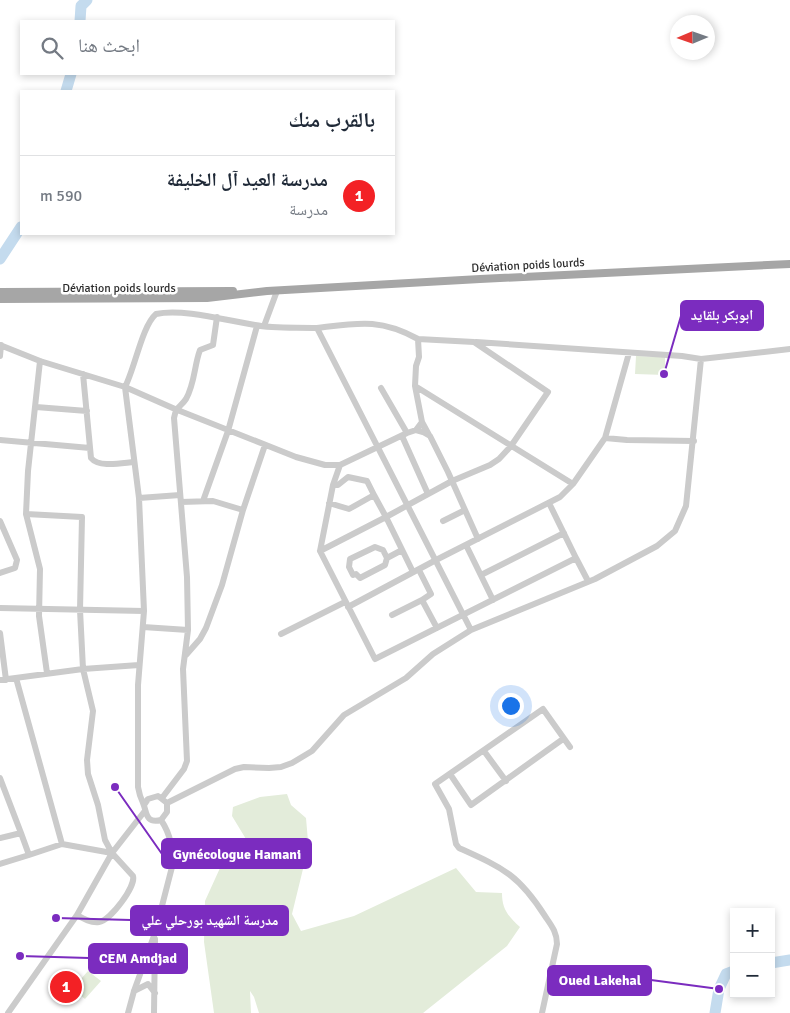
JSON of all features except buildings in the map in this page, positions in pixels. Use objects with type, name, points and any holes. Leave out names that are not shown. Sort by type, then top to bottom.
[{"type":"main road","name":"Déviation poids lourds","points":[[0,299],[207,298],[277,291],[480,279],[790,264]]},
{"type":"main road","name":"Déviation poids lourds","points":[[0,292],[267,292]]},
{"type":"street","points":[[203,501],[228,431],[260,326],[277,291]]},
{"type":"street","points":[[8,1013],[77,915],[112,853],[144,808],[151,797],[158,796],[165,801],[168,812],[161,820],[154,821],[148,818],[144,808],[139,797],[139,665],[144,611],[139,498],[125,388],[148,324],[156,314],[218,317],[260,326],[317,328],[363,322],[403,331],[418,339],[682,356],[701,359],[790,348]]},
{"type":"street","points":[[165,801],[187,761],[184,669],[188,630],[187,577],[174,418],[175,409],[185,400],[193,384],[196,360],[200,350],[213,345],[218,317]]},
{"type":"street","points":[[317,328],[380,448],[471,630]]},
{"type":"street","points":[[418,339],[419,357],[416,366],[415,386],[422,422],[478,539]]},
{"type":"street","points":[[320,551],[428,494],[490,465],[499,459],[511,446],[548,392],[474,342]]},
{"type":"street","points":[[0,356],[0,345],[40,361],[125,388],[228,431],[296,457],[325,465],[340,465],[380,448],[416,430],[422,422]]},
{"type":"street","points":[[281,634],[416,571],[560,497],[573,484],[605,438],[629,353]]},
{"type":"street","points":[[165,801],[235,769],[244,767],[281,767],[297,760],[312,751],[344,716],[406,678],[433,654],[471,630],[588,581],[657,546],[675,531],[686,506],[701,359]]},
{"type":"street","points":[[40,361],[33,443],[28,472],[26,514],[40,569],[39,609],[47,673]]},
{"type":"street","points":[[83,374],[91,458],[94,462],[101,464],[134,462]]},
{"type":"street","points":[[415,386],[573,484]]},
{"type":"street","points":[[381,388],[404,435],[428,494]]},
{"type":"street","points":[[36,407],[87,411]]},
{"type":"street","points":[[416,430],[430,436]]},
{"type":"street","points":[[605,438],[694,440]]},
{"type":"street","points":[[0,440],[90,448]]},
{"type":"street","points":[[185,655],[200,639],[206,628],[222,585],[242,510],[266,445]]},
{"type":"street","points":[[340,465],[333,485],[320,551],[375,659],[576,558]]},
{"type":"street","points":[[333,485],[338,485],[348,477],[367,481],[402,550],[432,594],[392,615]]},
{"type":"street","points":[[329,503],[348,509],[374,494]]},
{"type":"street","points":[[139,498],[213,501],[242,510]]},
{"type":"street","points":[[548,503],[588,581]]},
{"type":"street","points":[[443,521],[465,510]]},
{"type":"street","points":[[26,514],[82,517],[80,610],[83,669],[93,711],[87,760],[88,774],[98,805],[105,840],[112,853],[133,876],[134,880],[108,919],[101,922],[90,922],[77,915]]},
{"type":"street","points":[[0,521],[16,560],[15,568],[0,573]]},
{"type":"street","points":[[481,575],[564,533]]},
{"type":"street","points":[[466,545],[493,600]]},
{"type":"street","points":[[388,558],[383,550],[375,547],[350,559],[349,567],[353,575],[356,574],[360,578],[385,566],[388,558],[402,550]]},
{"type":"street","points":[[422,600],[437,628]]},
{"type":"street","points":[[0,608],[144,611]]},
{"type":"street","points":[[143,627],[188,630]]},
{"type":"street","points":[[0,633],[3,680],[83,669],[139,665]]},
{"type":"street","points":[[16,678],[62,844]]},
{"type":"street","points":[[542,1013],[557,944],[556,934],[534,898],[515,878],[498,866],[459,848],[456,844],[449,809],[435,784],[542,709],[570,747]]},
{"type":"street","points":[[450,774],[471,805],[563,738]]},
{"type":"street","points":[[484,751],[506,781]]},
{"type":"street","points":[[0,778],[29,855]]},
{"type":"street","points":[[128,1013],[155,933],[172,866],[169,834],[161,820]]},
{"type":"street","points":[[0,838],[21,833]]},
{"type":"street","points":[[0,864],[62,844],[112,853]]},
{"type":"street","points":[[154,1013],[155,933]]},
{"type":"street","points":[[134,991],[148,984],[155,993]]},
{"type":"green space","points":[[636,356],[665,357],[665,375],[635,374]]},
{"type":"green space","points":[[287,794],[291,805],[306,818],[309,853],[292,914],[301,931],[354,916],[456,868],[476,892],[502,893],[506,912],[520,927],[507,946],[423,1013],[259,1013],[250,991],[251,1013],[214,1013],[204,942],[205,901],[225,857],[252,849],[232,816],[233,807],[260,797]]},
{"type":"green space","points":[[88,971],[101,981],[85,999],[72,989]]},
{"type":"waterway","points":[[80,20],[81,6],[87,0]]},
{"type":"waterway","points":[[66,90],[71,75]]},
{"type":"waterway","points":[[0,259],[20,229]]},
{"type":"waterway","points":[[775,962],[790,960]]},
{"type":"waterway","points":[[715,1013],[719,989],[726,974],[730,972]]},
{"type":"place","name":"ابوبكر بلقايد","points":[[664,374]]},
{"type":"place","name":"Gynécologue Hamani","points":[[115,787]]},
{"type":"place","name":"مدرسة الشهيد بورحلي علي","points":[[56,918]]},
{"type":"place","name":"CEM Amdjad","points":[[20,956]]},
{"type":"place","name":"مدرسة العيد آل الخليفة","points":[[66,987]]},
{"type":"place","name":"Oued Lakehal","points":[[719,989]]}]
